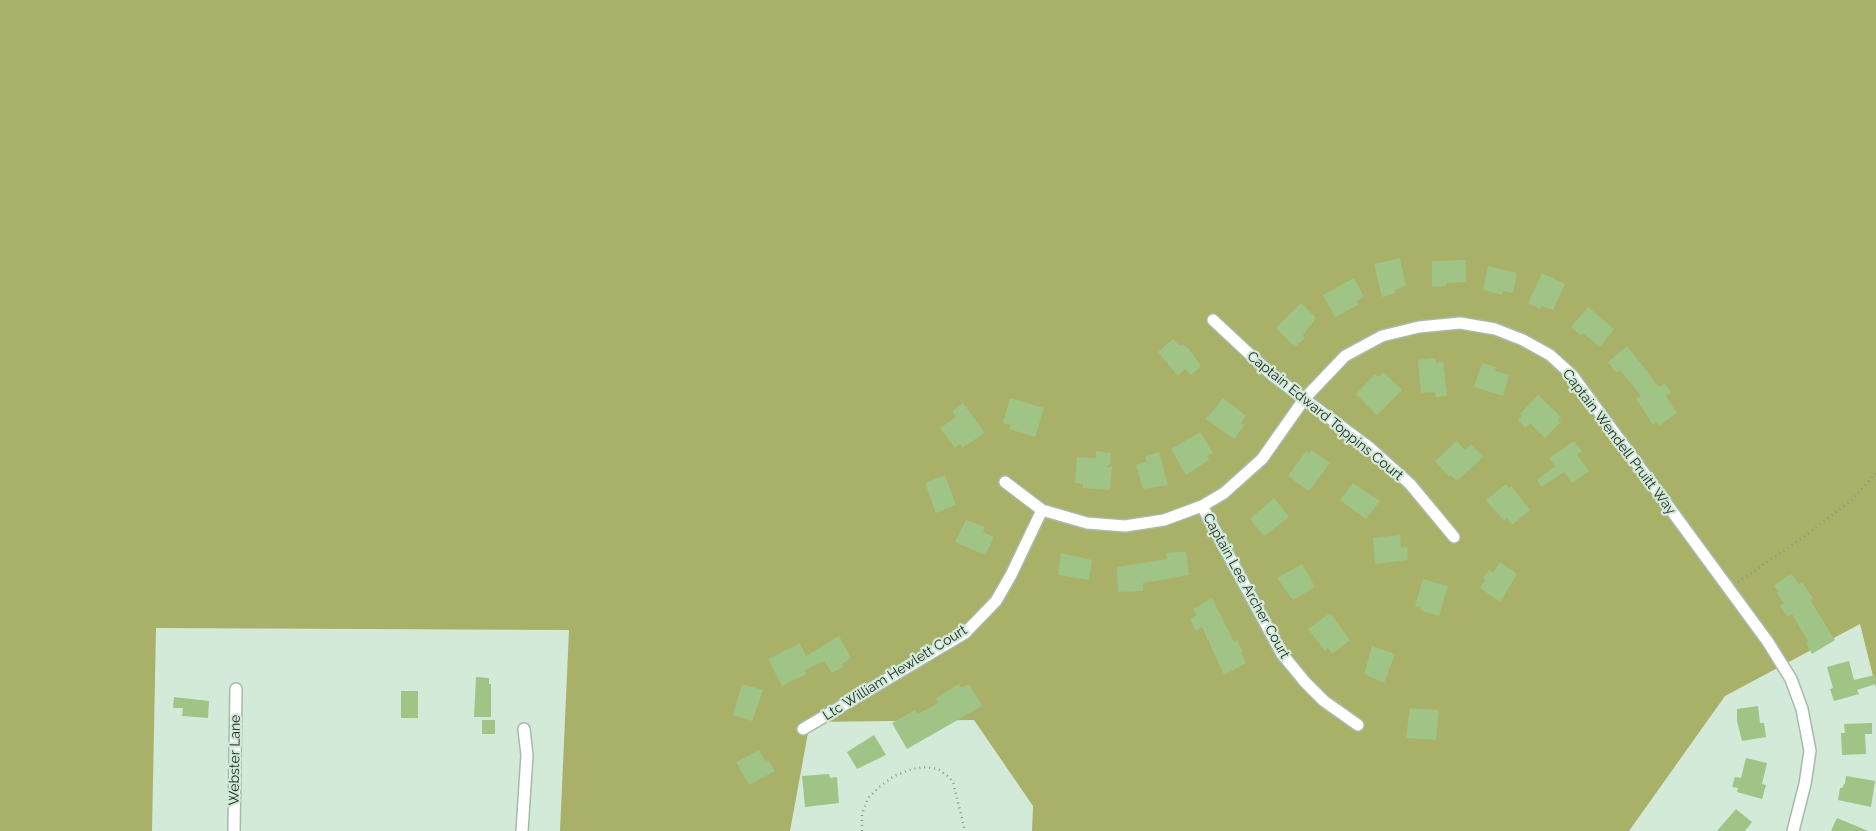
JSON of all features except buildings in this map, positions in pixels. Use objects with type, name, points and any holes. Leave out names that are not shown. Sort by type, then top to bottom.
[{"type":"street","name":"Captain Edward Toppins Court","points":[[1213,320],[1265,369],[1370,448],[1410,484],[1454,537]]},
{"type":"street","name":"Captain Wendell Pruitt Way","points":[[1005,482],[1042,510],[1087,523],[1125,526],[1164,520],[1202,506],[1224,493],[1262,459],[1306,398],[1345,356],[1382,336],[1419,327],[1460,324],[1494,329],[1523,340],[1550,355],[1572,375],[1768,642],[1791,679],[1802,709],[1810,751],[1805,784],[1793,831]]},
{"type":"street","name":"Captain Lee Archer Court","points":[[1202,506],[1282,654],[1304,682],[1324,701],[1358,725]]},
{"type":"street","name":"Ltc William Hewlett Court","points":[[803,729],[964,633],[996,601],[1011,575],[1042,510]]},
{"type":"street","name":"Webster Lane","points":[[234,831],[236,689]]},
{"type":"street","points":[[522,831],[527,754],[524,728]]},
{"type":"path","points":[[1728,588],[1801,539],[1853,499],[1876,474]]},
{"type":"path","points":[[862,831],[862,814],[868,798],[894,776],[912,769],[924,767],[938,769],[949,776],[953,782],[965,831]]},
{"type":"green space","points":[[0,0],[1876,0],[1876,688],[1860,624],[1725,696],[1629,831],[1032,831],[1033,806],[974,720],[810,722],[790,831],[560,831],[569,630],[156,628],[152,831],[0,831]]}]
